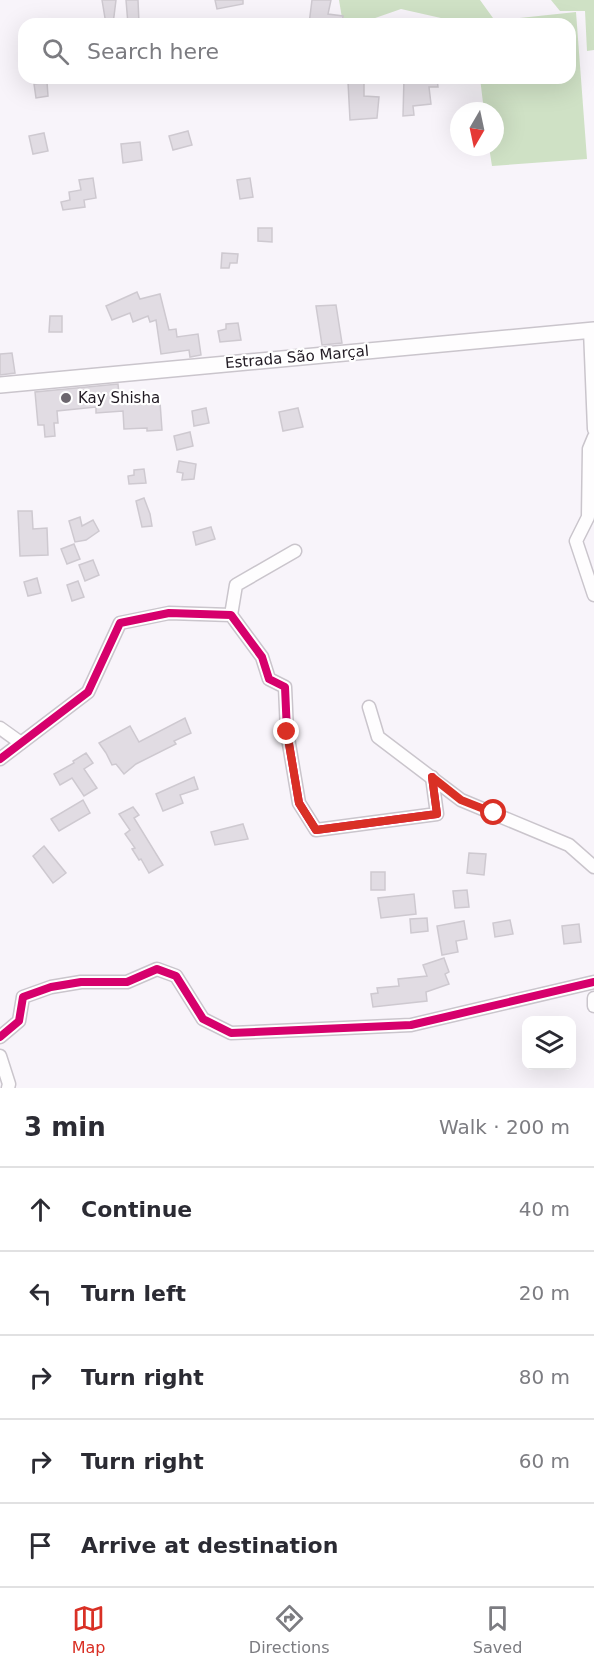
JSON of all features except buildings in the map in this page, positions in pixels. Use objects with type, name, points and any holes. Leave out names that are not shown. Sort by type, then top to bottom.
[{"type":"street","name":"Estrada São Marçal","points":[[0,385],[592,330]]},
{"type":"street","points":[[592,330],[594,429]]},
{"type":"street","points":[[594,437],[588,517],[576,541],[594,595]]},
{"type":"street","points":[[295,551],[236,585],[231,615],[262,657],[269,679],[285,687],[287,732],[299,803],[316,830],[437,814],[432,777]]},
{"type":"street","points":[[0,759],[88,692],[120,623],[169,613],[231,615]]},
{"type":"street","points":[[369,707],[378,737],[461,800],[569,845],[594,867]]},
{"type":"street","points":[[0,728],[21,743]]},
{"type":"street","points":[[0,1037],[19,1021],[23,997],[51,987],[81,982],[126,982],[157,969],[176,976],[203,1019],[231,1033],[411,1025],[594,982]]},
{"type":"street","points":[[594,998],[594,1006]]},
{"type":"street","points":[[0,1056],[9,1084],[8,1088]]},
{"type":"green space","points":[[339,0],[480,0],[493,18],[441,18],[401,9],[375,18],[342,18]]},
{"type":"green space","points":[[551,0],[594,0],[594,50],[587,51],[585,11],[560,11]]},
{"type":"green space","points":[[576,12],[587,159],[492,166],[490,156],[504,156],[504,102],[483,102],[481,84],[576,84],[576,18],[520,18]]},
{"type":"cycle path","points":[[0,759],[88,692],[120,623],[169,613],[231,615],[262,657],[269,679],[285,687],[287,732],[299,803],[316,830],[437,814],[432,777]]},
{"type":"cycle path","points":[[0,1037],[19,1021],[23,997],[51,987],[81,982],[127,982],[157,969],[176,976],[203,1019],[231,1033],[411,1025],[594,982]]},
{"type":"place","name":"Kay Shisha","points":[[66,398]]},
{"type":"route","points":[[287,732],[299,803],[316,830],[437,814],[432,777],[461,800],[494,813]]}]
